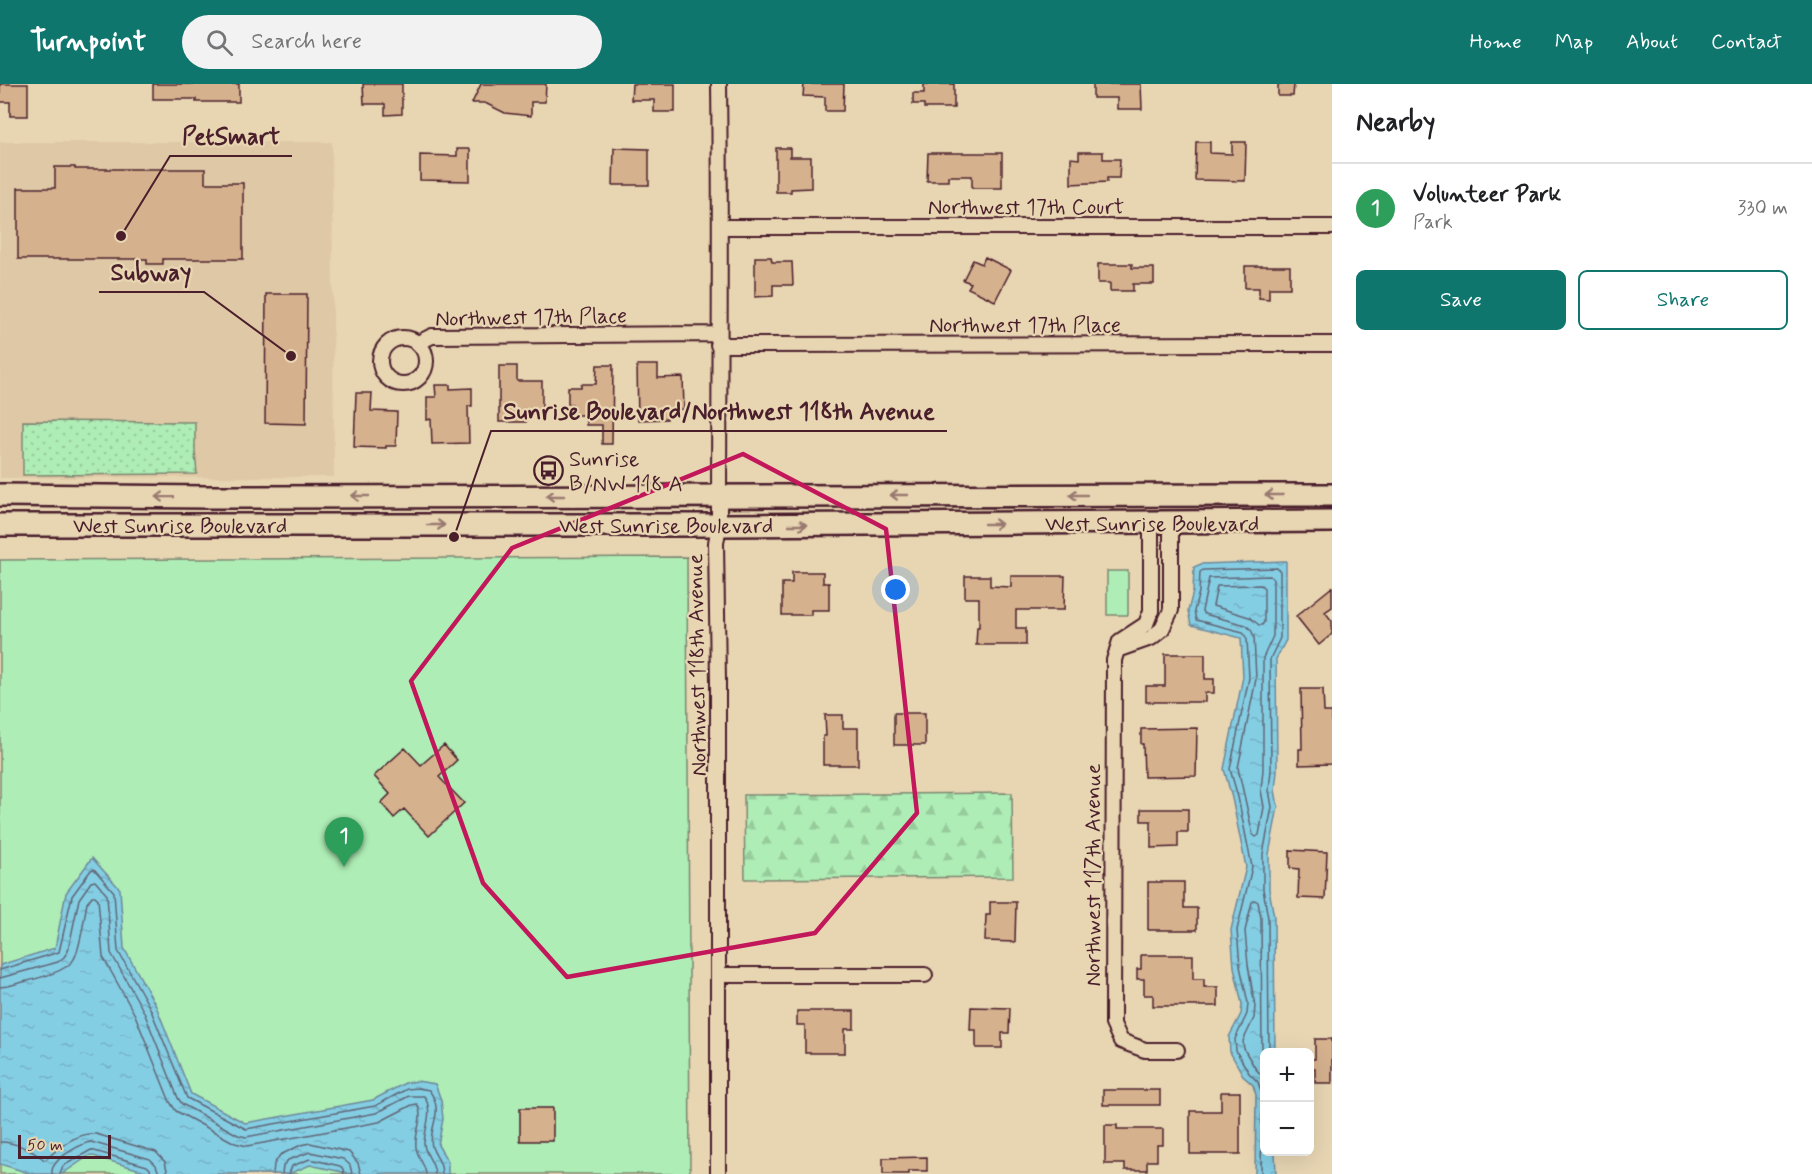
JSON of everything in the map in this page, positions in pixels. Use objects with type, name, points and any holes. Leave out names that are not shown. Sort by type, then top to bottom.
[{"type":"highway","name":"West Sunrise Boulevard","points":[[0,495],[232,497],[1332,495]]},
{"type":"highway","name":"West Sunrise Boulevard","points":[[0,525],[719,525],[1332,521]]},
{"type":"street","name":"Northwest 118th Avenue","points":[[718,1174],[716,555],[719,525],[719,84]]},
{"type":"street","name":"Northwest 17th Court","points":[[720,227],[1332,227]]},
{"type":"street","name":"Northwest 17th Place","points":[[418,344],[432,336],[1332,344]]},
{"type":"street","points":[[1117,650],[1120,641],[1146,624],[1151,611],[1151,584],[1161,522]]},
{"type":"street","points":[[1117,650],[1151,638],[1162,629],[1171,610],[1171,584],[1161,522]]},
{"type":"street","points":[[1151,584],[1171,584]]},
{"type":"street","name":"Northwest 117th Avenue","points":[[1117,650],[1114,660],[1113,1024],[1121,1041],[1146,1050],[1177,1050]]},
{"type":"street","points":[[719,975],[926,975]]},
{"type":"highlighted area","points":[[743,454],[886,529],[917,813],[815,933],[567,977],[483,883],[411,681],[512,548]]},
{"type":"shaded area","points":[[0,142],[332,142],[334,477],[0,478]]},
{"type":"green space","points":[[23,421],[195,422],[197,474],[23,475]]},
{"type":"green space","points":[[687,557],[690,1174],[0,1174],[0,560]]},
{"type":"green space","points":[[1107,571],[1128,571],[1128,615],[1107,615]]},
{"type":"green space","points":[[1012,793],[1013,877],[745,879],[744,795]]},
{"type":"water","points":[[1286,561],[1286,640],[1276,659],[1277,771],[1275,790],[1278,807],[1269,854],[1269,889],[1274,917],[1275,1048],[1260,1048],[1260,1156],[1275,1156],[1276,1174],[1255,1174],[1256,1095],[1253,1085],[1244,1077],[1230,1052],[1229,1037],[1241,1014],[1242,1004],[1234,967],[1231,930],[1246,867],[1224,769],[1243,677],[1241,638],[1191,625],[1188,611],[1193,592],[1194,567],[1201,564]]},
{"type":"water","points":[[92,858],[120,889],[124,948],[156,1006],[191,1094],[245,1123],[373,1100],[405,1083],[417,1081],[435,1084],[441,1100],[443,1119],[438,1145],[448,1162],[448,1174],[351,1174],[310,1165],[289,1174],[154,1174],[90,1155],[62,1174],[32,1174],[0,1164],[0,965],[55,948],[66,893]]},
{"type":"building","points":[[0,84],[28,84],[28,116],[10,116],[10,102],[0,102]]},
{"type":"building","points":[[153,84],[239,84],[239,102],[153,99]]},
{"type":"building","points":[[363,84],[402,84],[402,114],[385,115],[385,104],[364,104]]},
{"type":"building","points":[[481,84],[546,84],[545,102],[531,102],[531,116],[505,113],[485,103],[472,103]]},
{"type":"building","points":[[632,84],[675,84],[675,112],[654,112],[654,100],[631,100]]},
{"type":"building","points":[[804,84],[844,84],[843,111],[825,111],[825,97],[803,96]]},
{"type":"building","points":[[924,84],[954,84],[954,108],[924,108],[924,104],[913,104],[913,93],[924,93]]},
{"type":"building","points":[[1093,84],[1141,84],[1142,109],[1117,109],[1117,98],[1093,98]]},
{"type":"building","points":[[1278,84],[1294,84],[1293,96],[1278,96]]},
{"type":"building","points":[[1196,142],[1210,142],[1210,153],[1232,154],[1232,142],[1246,142],[1245,181],[1195,180]]},
{"type":"building","points":[[614,148],[649,149],[649,185],[613,185]]},
{"type":"building","points":[[776,148],[790,148],[790,157],[811,157],[811,188],[776,192]]},
{"type":"building","points":[[457,149],[470,149],[470,181],[420,180],[420,155],[457,156]]},
{"type":"building","points":[[1079,152],[1103,152],[1103,159],[1120,159],[1119,178],[1107,178],[1107,182],[1071,184],[1071,158],[1079,159]]},
{"type":"building","points":[[928,153],[1002,153],[1002,188],[972,188],[972,176],[948,176],[948,181],[927,181]]},
{"type":"building","points":[[55,167],[205,169],[205,183],[243,183],[243,259],[163,259],[163,264],[147,264],[147,259],[18,259],[18,188],[55,188]]},
{"type":"building","points":[[755,257],[771,257],[772,262],[792,262],[793,285],[773,285],[773,296],[755,297]]},
{"type":"building","points":[[985,257],[1011,270],[995,301],[968,288],[971,283],[963,280],[973,260],[982,264]]},
{"type":"building","points":[[1098,264],[1132,264],[1132,268],[1154,268],[1154,284],[1133,284],[1133,291],[1110,291],[1110,283],[1098,283]]},
{"type":"building","points":[[1245,266],[1290,266],[1290,288],[1269,288],[1269,299],[1259,298],[1259,288],[1245,288]]},
{"type":"building","points":[[266,294],[307,294],[306,424],[265,423]]},
{"type":"building","points":[[597,365],[613,365],[612,444],[602,444],[602,425],[586,425],[586,415],[572,415],[572,404],[568,404],[568,387],[596,384]]},
{"type":"building","points":[[637,365],[658,365],[658,378],[683,377],[684,409],[666,410],[667,419],[638,420]]},
{"type":"building","points":[[499,366],[517,366],[517,381],[542,381],[542,411],[526,411],[526,422],[499,422]]},
{"type":"building","points":[[435,385],[450,385],[450,389],[472,388],[472,406],[468,406],[469,443],[432,444],[431,419],[427,420],[427,397],[436,397]]},
{"type":"building","points":[[356,393],[372,393],[371,411],[397,412],[396,446],[354,447]]},
{"type":"building","points":[[792,572],[823,572],[823,583],[829,583],[829,610],[811,610],[811,615],[782,615],[782,583],[792,583]]},
{"type":"building","points":[[965,576],[990,576],[990,586],[1011,587],[1011,576],[1065,576],[1064,610],[1016,610],[1016,628],[1026,628],[1026,645],[976,645],[977,627],[979,627],[979,598],[965,598]]},
{"type":"building","points":[[1332,587],[1332,607],[1325,612],[1332,621],[1332,634],[1319,645],[1296,616]]},
{"type":"building","points":[[1165,654],[1205,654],[1205,679],[1214,679],[1214,693],[1205,693],[1205,702],[1146,702],[1146,686],[1165,686]]},
{"type":"building","points":[[1301,689],[1323,689],[1324,712],[1332,712],[1332,764],[1299,765],[1299,749],[1302,749]]},
{"type":"building","points":[[894,713],[925,713],[925,745],[894,745]]},
{"type":"building","points":[[825,715],[843,715],[843,728],[858,728],[858,765],[823,765],[823,736],[826,736]]},
{"type":"building","points":[[1197,728],[1196,776],[1144,777],[1141,729]]},
{"type":"building","points":[[444,745],[457,760],[439,777],[464,803],[429,836],[404,809],[394,818],[381,803],[390,794],[374,776],[405,748],[421,765]]},
{"type":"building","points":[[1141,809],[1188,809],[1188,832],[1178,832],[1178,847],[1151,848],[1151,821],[1141,821]]},
{"type":"building","points":[[1290,850],[1327,852],[1325,899],[1298,898],[1299,869],[1290,868]]},
{"type":"building","points":[[1148,882],[1184,882],[1184,908],[1197,908],[1197,930],[1148,930]]},
{"type":"building","points":[[990,902],[1016,902],[1015,942],[985,941],[986,915],[990,915]]},
{"type":"building","points":[[1141,955],[1193,955],[1193,979],[1204,979],[1204,987],[1218,987],[1218,1006],[1153,1006],[1153,995],[1144,995],[1144,979],[1137,979],[1137,969],[1141,969]]},
{"type":"building","points":[[971,1007],[1010,1008],[1009,1033],[1002,1033],[1002,1048],[976,1048],[976,1030],[970,1030]]},
{"type":"building","points":[[797,1011],[854,1011],[854,1029],[845,1029],[845,1053],[805,1053],[805,1025],[797,1025]]},
{"type":"building","points":[[1315,1039],[1332,1039],[1332,1083],[1315,1083]]},
{"type":"building","points":[[1103,1090],[1160,1090],[1160,1105],[1103,1105]]},
{"type":"building","points":[[1221,1092],[1240,1092],[1240,1154],[1190,1154],[1190,1111],[1221,1111]]},
{"type":"building","points":[[520,1108],[553,1108],[553,1141],[520,1141]]},
{"type":"building","points":[[1105,1125],[1117,1125],[1117,1129],[1163,1129],[1163,1145],[1157,1145],[1157,1161],[1147,1161],[1147,1170],[1125,1170],[1125,1164],[1105,1164]]},
{"type":"building","points":[[927,1157],[927,1171],[883,1174],[883,1158]]},
{"type":"place","name":"PetSmart","points":[[121,236]]},
{"type":"place","name":"Subway","points":[[291,356]]},
{"type":"place","name":"Sunrise B/NW 118 A","points":[[548,471]]},
{"type":"place","name":"Sunrise Boulevard/Northwest 118th Avenue","points":[[454,537]]},
{"type":"place","name":"Volunteer Park","points":[[344,867]]}]
